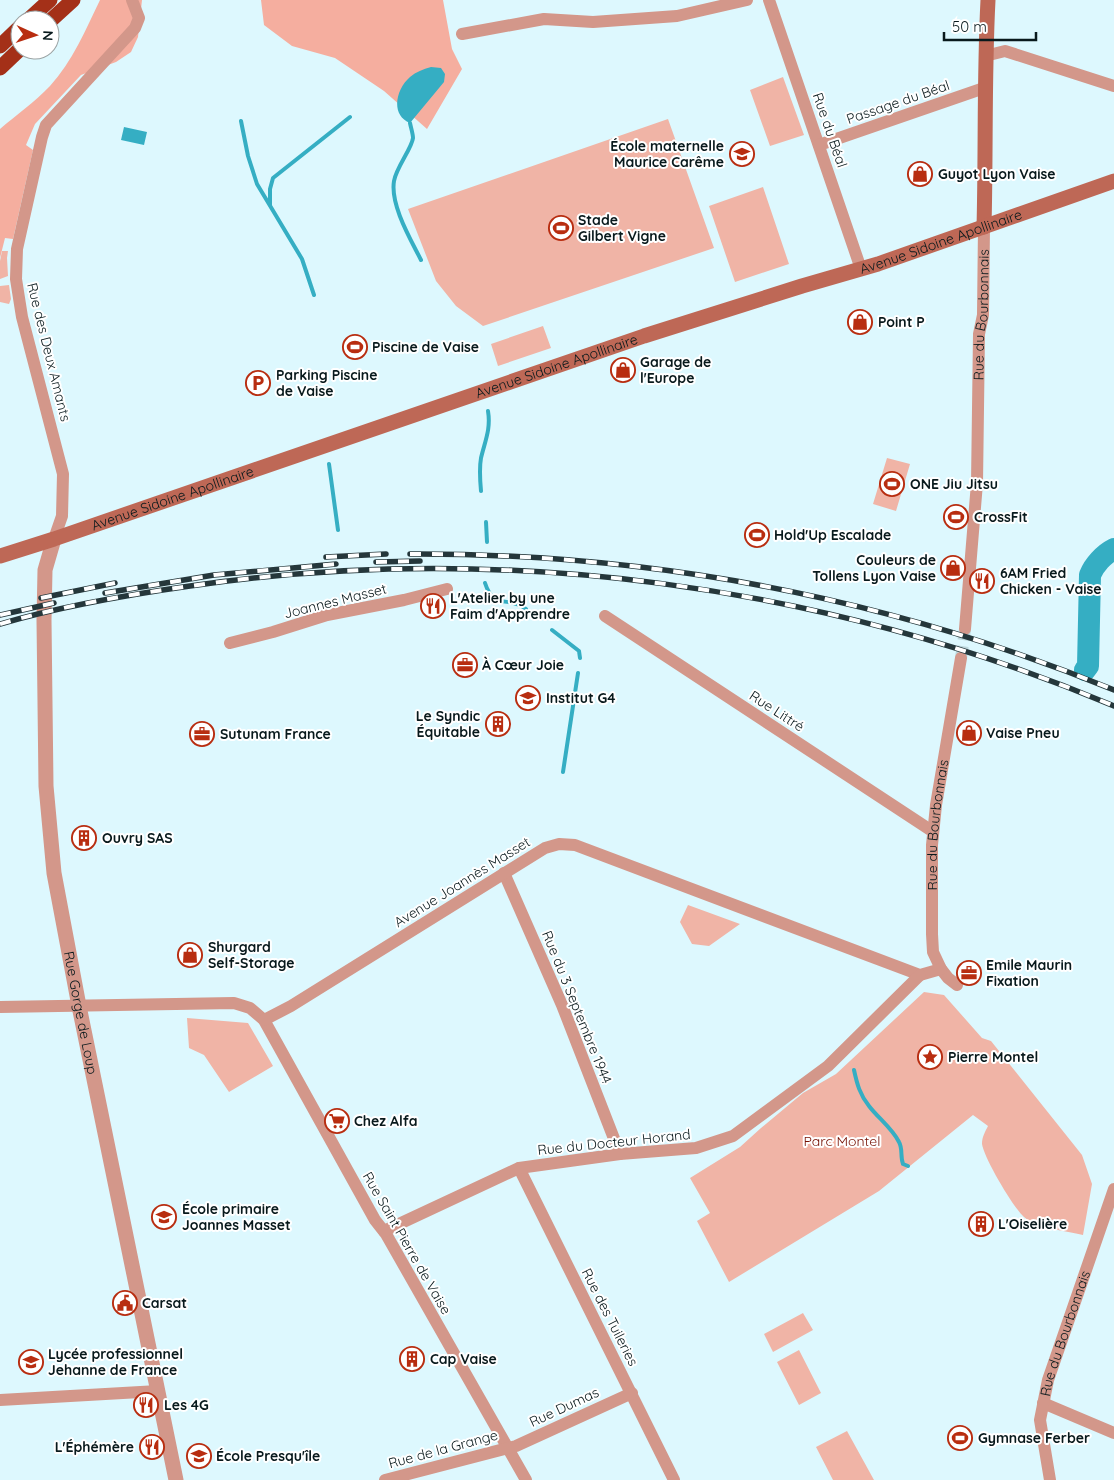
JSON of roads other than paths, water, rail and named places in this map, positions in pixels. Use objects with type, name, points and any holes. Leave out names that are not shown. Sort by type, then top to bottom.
[{"type":"highway","points":[[39,10],[50,0]]},
{"type":"highway","points":[[60,12],[73,0]]},
{"type":"highway","points":[[0,46],[10,36]]},
{"type":"highway","points":[[0,68],[10,58]]},
{"type":"main road","name":"Rue du Bourbonnais","points":[[984,227],[987,87],[985,56],[988,0]]},
{"type":"main road","name":"Avenue Sidoine Apollinaire","points":[[0,556],[635,339],[862,269],[1114,181]]},
{"type":"street","name":"Rue des Deux Amants","points":[[54,539],[62,516],[63,474],[22,317],[16,279],[17,249],[42,136],[46,126],[135,28],[139,18],[132,0]]},
{"type":"street","points":[[462,34],[544,19],[593,22],[678,16],[747,0]]},
{"type":"street","name":"Rue du Béal","points":[[770,0],[862,269]]},
{"type":"street","points":[[985,56],[1006,51],[1114,86]]},
{"type":"street","name":"Passage du Béal","points":[[819,145],[987,87]]},
{"type":"street","name":"Rue du Bourbonnais","points":[[965,629],[977,483],[979,334],[983,315],[984,227]]},
{"type":"street","name":"Rue Gorge de Loup","points":[[54,539],[45,570],[46,786],[54,873],[78,1006],[176,1480]]},
{"type":"street","name":"Joannes Masset","points":[[230,643],[327,615],[404,600],[447,589]]},
{"type":"street","name":"Rue Littré","points":[[605,616],[932,831]]},
{"type":"street","name":"Rue du Bourbonnais","points":[[957,985],[941,969],[934,952],[932,934],[932,831],[961,658]]},
{"type":"street","name":"Avenue Joannès Masset","points":[[264,1020],[291,1006],[545,848],[559,844],[575,845],[920,975]]},
{"type":"street","name":"Rue du 3 Septembre 1944","points":[[504,873],[562,1005],[620,1154]]},
{"type":"street","points":[[920,975],[941,969]]},
{"type":"street","name":"Rue du Docteur Horand","points":[[384,1230],[519,1168],[620,1154],[696,1148],[733,1136],[828,1066],[920,975]]},
{"type":"street","points":[[0,1007],[234,1003],[250,1008],[264,1020]]},
{"type":"street","name":"Rue Saint Pierre de Vaise","points":[[264,1020],[376,1220],[384,1230],[526,1480]]},
{"type":"street","name":"Rue des Tuileries","points":[[519,1168],[674,1480]]},
{"type":"street","name":"Rue du Bourbonnais","points":[[1050,1480],[1040,1420],[1048,1380],[1114,1189]]},
{"type":"street","points":[[0,1400],[158,1391]]},
{"type":"street","name":"Rue Dumas","points":[[508,1448],[632,1393]]},
{"type":"street","points":[[1043,1403],[1114,1433]]},
{"type":"street","name":"Rue de la Grange","points":[[385,1480],[508,1448]]},
{"type":"water","points":[[431,67],[441,68],[445,74],[444,82],[410,123],[400,114],[398,108],[397,102],[401,88],[410,77]]},
{"type":"water","points":[[124,127],[147,132],[144,145],[121,140]]},
{"type":"waterway","points":[[270,205],[270,189],[273,178],[350,117]]},
{"type":"waterway","points":[[241,121],[248,156],[257,184],[302,259],[314,295]]},
{"type":"waterway","points":[[410,123],[413,138],[395,176],[394,190],[395,201],[402,222],[421,260]]},
{"type":"waterway","points":[[481,491],[480,466],[488,429],[488,411]]},
{"type":"waterway","points":[[329,464],[338,530]]},
{"type":"waterway","points":[[486,522],[487,542]]},
{"type":"waterway","points":[[1085,670],[1088,666],[1090,575],[1100,560],[1114,549]]},
{"type":"waterway","points":[[485,583],[489,592],[497,600],[514,603],[526,609]]},
{"type":"waterway","points":[[552,630],[579,651],[580,658]]},
{"type":"waterway","points":[[563,772],[578,673]]},
{"type":"waterway","points":[[854,1070],[863,1098],[896,1137],[901,1147],[903,1164],[908,1166]]},
{"type":"tunnel","points":[[961,658],[965,629]]},
{"type":"railway","points":[[326,557],[386,554]]},
{"type":"railway","points":[[410,554],[501,556],[591,562],[681,572],[769,587],[857,606],[943,630],[1029,658],[1114,690]]},
{"type":"railway","points":[[376,562],[420,561]]},
{"type":"railway","points":[[105,593],[214,575],[336,564]]},
{"type":"railway","points":[[0,624],[70,606],[142,593],[307,573],[425,569],[543,572],[660,583],[776,603],[891,629],[1004,664],[1114,706]]},
{"type":"railway","points":[[41,598],[115,583]]},
{"type":"railway","points":[[0,615],[54,603]]},
{"type":"place","name":"École maternelle Maurice Carême","points":[[742,154]]},
{"type":"place","name":"Guyot Lyon Vaise","points":[[920,174]]},
{"type":"place","name":"Stade Gilbert Vigne","points":[[561,228]]},
{"type":"place","name":"Point P","points":[[860,322]]},
{"type":"place","name":"Piscine de Vaise","points":[[355,347]]},
{"type":"place","name":"Garage de l'Europe","points":[[623,370]]},
{"type":"place","name":"Parking Piscine de Vaise","points":[[258,383]]},
{"type":"place","name":"ONE Jiu Jitsu","points":[[892,484]]},
{"type":"place","name":"CrossFit","points":[[956,517]]},
{"type":"place","name":"Hold'Up Escalade","points":[[757,535]]},
{"type":"place","name":"Couleurs de Tollens Lyon Vaise","points":[[953,568]]},
{"type":"place","name":"6AM Fried Chicken - Vaise","points":[[982,581]]},
{"type":"place","name":"L'Atelier by une Faim d'Apprendre","points":[[433,606]]},
{"type":"place","name":"À Cœur Joie","points":[[465,665]]},
{"type":"place","name":"Institut G4","points":[[528,698]]},
{"type":"place","name":"Le Syndic Équitable","points":[[498,724]]},
{"type":"place","name":"Vaise Pneu","points":[[969,733]]},
{"type":"place","name":"Sutunam France","points":[[202,734]]},
{"type":"place","name":"Ouvry SAS","points":[[84,838]]},
{"type":"place","name":"Shurgard Self-Storage","points":[[190,955]]},
{"type":"place","name":"Emile Maurin Fixation","points":[[969,973]]},
{"type":"place","name":"Pierre Montel","points":[[930,1057]]},
{"type":"place","name":"Chez Alfa","points":[[337,1121]]},
{"type":"place","name":"École primaire Joannes Masset","points":[[164,1217]]},
{"type":"place","name":"L'Oiselière","points":[[981,1224]]},
{"type":"place","name":"Carsat","points":[[125,1303]]},
{"type":"place","name":"Cap Vaise","points":[[412,1359]]},
{"type":"place","name":"Lycée professionnel Jehanne de France","points":[[31,1362]]},
{"type":"place","name":"Les 4G","points":[[146,1405]]},
{"type":"place","name":"Gymnase Ferber","points":[[960,1438]]},
{"type":"place","name":"L'Éphémère","points":[[152,1447]]},
{"type":"place","name":"École Presqu'île","points":[[199,1456]]},
{"type":"park label","name":"Parc Montel","points":[[842,1141]]}]
